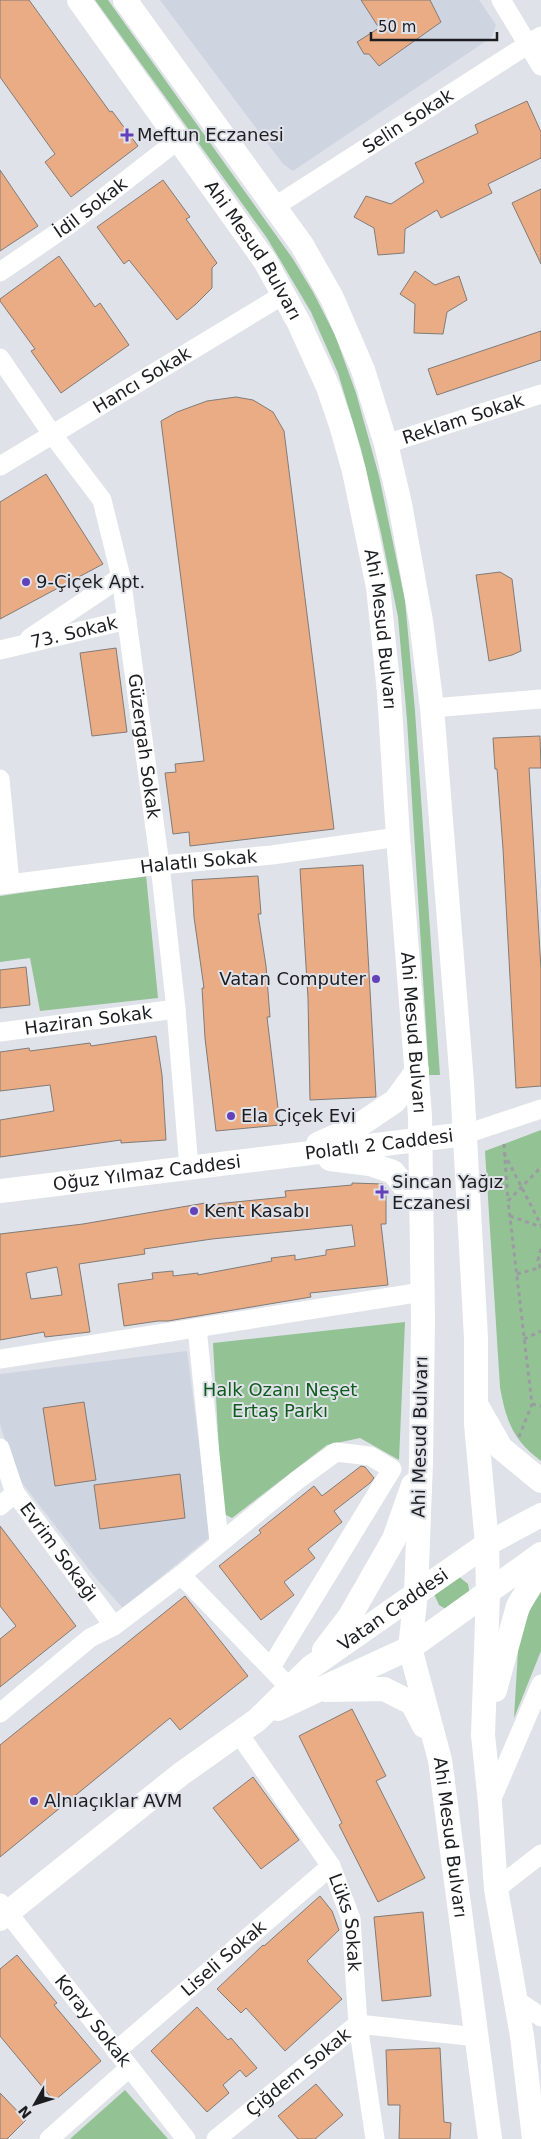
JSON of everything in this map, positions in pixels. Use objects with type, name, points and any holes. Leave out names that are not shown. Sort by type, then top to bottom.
[{"type":"main road","name":"Ahi Mesud Bulvarı","points":[[79,0],[265,262],[314,354],[335,406],[354,472],[374,568],[384,635],[417,1071],[420,1139],[422,1292],[421,1462],[416,1593],[410,1648],[440,1760],[490,2139]]},
{"type":"main road","points":[[125,0],[302,245],[344,322],[363,370],[386,444],[400,504],[421,621],[432,708],[466,1134],[466,1179],[476,1338],[476,1424],[487,1544],[488,1593],[483,1735],[496,1889],[515,1999],[534,2139]]},
{"type":"main road","points":[[294,1155],[358,1126],[395,1100],[417,1071]]},
{"type":"main road","name":"Polatlı 2 Caddesi","points":[[294,1155],[466,1134]]},
{"type":"main road","points":[[294,1155],[370,1164],[393,1172],[420,1206]]},
{"type":"main road","name":"Oğuz Yılmaz Caddesi","points":[[0,1191],[294,1155]]},
{"type":"main road","points":[[476,1404],[501,1448],[541,1481]]},
{"type":"main road","points":[[310,1667],[350,1616],[394,1539],[421,1462]]},
{"type":"main road","name":"Vatan Caddesi","points":[[248,1728],[310,1667],[487,1544],[541,1515]]},
{"type":"main road","name":"Vatan Caddesi","points":[[3,1911],[181,1774],[248,1728],[316,1690],[410,1648],[541,1554]]},
{"type":"main road","points":[[483,1735],[518,1606],[541,1569]]},
{"type":"main road","points":[[316,1690],[347,1688],[384,1689],[412,1703],[440,1760]]},
{"type":"street","points":[[501,0],[535,39],[541,66]]},
{"type":"street","name":"Selin Sokak","points":[[274,207],[535,39]]},
{"type":"street","name":"İdil Sokak","points":[[0,272],[70,224],[178,140]]},
{"type":"street","name":"Hancı Sokak","points":[[0,466],[283,295]]},
{"type":"street","name":"Güzergah Sokak","points":[[0,358],[52,434],[102,500],[121,577],[160,865],[176,1010],[189,1168]]},
{"type":"street","name":"Reklam Sokak","points":[[386,444],[541,394]]},
{"type":"street","name":"73. Sokak","points":[[21,644],[121,577]]},
{"type":"street","name":"73. Sokak","points":[[0,650],[127,620]]},
{"type":"street","points":[[432,708],[541,698]]},
{"type":"street","points":[[0,779],[5,884]]},
{"type":"street","name":"Halatlı Sokak","points":[[5,884],[160,865],[272,855],[398,837]]},
{"type":"street","name":"Haziran Sokak","points":[[0,1032],[176,1010]]},
{"type":"street","points":[[466,1134],[541,1110]]},
{"type":"street","points":[[0,1359],[422,1292]]},
{"type":"street","points":[[198,1328],[219,1542]]},
{"type":"street","name":"Evrim Sokağı","points":[[0,1448],[15,1493],[114,1626]]},
{"type":"street","points":[[0,1713],[90,1638],[114,1626],[296,1481],[336,1452],[370,1456],[392,1469],[271,1667]]},
{"type":"street","points":[[0,1506],[15,1493]]},
{"type":"street","points":[[181,1574],[290,1688]]},
{"type":"street","points":[[490,1803],[541,1684]]},
{"type":"street","name":"Lüks Sokak","points":[[248,1728],[331,1866],[351,1919],[358,2024],[375,2139]]},
{"type":"street","points":[[496,1889],[541,1854]]},
{"type":"street","name":"Liseli Sokak","points":[[116,2051],[331,1866]]},
{"type":"street","name":"Koray Sokak","points":[[3,1911],[186,2139]]},
{"type":"street","points":[[515,1999],[541,2017]]},
{"type":"street","name":"Çiğdem Sokak","points":[[216,2139],[358,2024],[477,2037]]},
{"type":"street","points":[[49,2139],[129,2068]]},
{"type":"path","points":[[504,1144],[508,1201],[532,1404],[512,1457]]},
{"type":"path","points":[[504,1153],[541,1226]]},
{"type":"path","points":[[508,1201],[541,1167]]},
{"type":"path","points":[[510,1216],[541,1226]]},
{"type":"path","points":[[517,1274],[540,1270],[538,1260],[541,1249]]},
{"type":"path","points":[[524,1339],[541,1331]]},
{"type":"path","points":[[532,1404],[541,1406]]},
{"type":"shaded area","points":[[160,0],[479,0],[496,25],[492,37],[293,171],[283,164]]},
{"type":"shaded area","points":[[187,1351],[211,1536],[123,1608],[95,1577],[16,1475],[0,1424],[0,1374]]},
{"type":"green space","points":[[95,0],[108,0],[293,259],[313,292],[335,335],[356,393],[379,476],[405,600],[415,711],[440,1075],[429,1075],[407,720],[398,617],[361,449],[338,373],[311,312],[267,238]]},
{"type":"green space","points":[[146,875],[158,998],[40,1011],[30,958],[0,962],[0,896]]},
{"type":"green space","points":[[541,1130],[541,1461],[531,1453],[512,1429],[505,1410],[500,1387],[485,1151]]},
{"type":"green space","name":"Halk Ozanı Neşet Ertaş Parkı","points":[[405,1322],[399,1460],[360,1438],[327,1445],[232,1518],[224,1514],[213,1343]]},
{"type":"green space","points":[[458,1576],[468,1584],[470,1595],[449,1611],[439,1605],[434,1594]]},
{"type":"green space","points":[[541,1588],[541,1651],[514,1718],[519,1633]]},
{"type":"green space","points":[[125,2090],[168,2139],[70,2139]]},
{"type":"building","points":[[0,0],[29,0],[110,112],[112,111],[138,146],[71,197],[45,162],[55,154],[0,77]]},
{"type":"building","points":[[361,0],[430,0],[441,22],[379,66],[369,54],[364,54],[357,42],[379,28]]},
{"type":"building","points":[[527,101],[541,132],[541,158],[488,184],[492,193],[441,218],[437,210],[405,229],[404,253],[378,255],[374,228],[354,217],[366,196],[391,204],[424,182],[415,163],[478,133],[475,125]]},
{"type":"building","points":[[0,170],[38,226],[0,251]]},
{"type":"building","points":[[163,180],[190,217],[186,219],[217,263],[212,268],[212,288],[177,320],[129,260],[124,264],[97,227]]},
{"type":"building","points":[[541,189],[541,264],[512,203]]},
{"type":"building","points":[[59,256],[95,307],[100,303],[129,345],[61,393],[31,351],[35,349],[0,301],[0,299]]},
{"type":"building","points":[[415,271],[435,285],[459,276],[467,300],[447,312],[443,334],[414,333],[415,304],[400,294]]},
{"type":"building","points":[[541,331],[541,360],[437,395],[428,369]]},
{"type":"building","points":[[236,397],[253,400],[273,412],[284,431],[334,829],[190,846],[189,832],[173,834],[165,773],[176,772],[175,764],[204,761],[161,421],[177,412],[207,401]]},
{"type":"building","points":[[46,474],[103,564],[0,619],[0,502]]},
{"type":"building","points":[[500,572],[512,579],[521,651],[489,661],[476,575]]},
{"type":"building","points":[[116,648],[127,732],[92,736],[80,653]]},
{"type":"building","points":[[540,736],[541,768],[529,768],[541,969],[541,1086],[516,1088],[503,849],[493,738]]},
{"type":"building","points":[[363,865],[376,1097],[310,1100],[308,998],[300,869]]},
{"type":"building","points":[[258,876],[261,914],[258,914],[266,966],[270,1017],[267,1017],[280,1125],[216,1131],[205,1038],[202,988],[204,988],[194,917],[192,880]]},
{"type":"building","points":[[26,967],[30,1005],[0,1008],[0,970]]},
{"type":"building","points":[[156,1036],[162,1075],[166,1140],[121,1143],[121,1140],[0,1157],[0,1120],[54,1111],[50,1085],[0,1091],[0,1052],[29,1048],[30,1051],[90,1043],[91,1046]]},
{"type":"building","points":[[352,1183],[383,1184],[386,1189],[386,1224],[381,1224],[388,1285],[310,1293],[311,1297],[168,1321],[124,1326],[118,1284],[153,1279],[152,1273],[173,1271],[173,1276],[198,1273],[198,1275],[272,1261],[271,1258],[295,1255],[295,1260],[326,1255],[326,1250],[355,1246],[352,1225],[212,1239],[144,1249],[145,1254],[79,1264],[90,1332],[45,1337],[44,1332],[0,1340],[0,1234],[83,1224],[205,1203],[205,1205],[286,1197],[285,1191],[352,1185]],"holes":[[[57,1267],[62,1295],[31,1299],[26,1273]]]},
{"type":"building","points":[[84,1402],[96,1480],[55,1486],[43,1408]]},
{"type":"building","points":[[361,1466],[365,1467],[374,1478],[334,1511],[342,1522],[308,1549],[315,1558],[284,1582],[294,1595],[261,1620],[219,1566],[261,1533],[259,1530],[314,1486],[322,1496]]},
{"type":"building","points":[[180,1474],[185,1518],[100,1529],[94,1485]]},
{"type":"building","points":[[0,1526],[76,1626],[0,1687],[0,1639],[16,1626],[0,1606]]},
{"type":"building","points":[[185,1596],[248,1676],[180,1730],[170,1718],[0,1857],[0,1745]]},
{"type":"building","points":[[352,1709],[386,1776],[376,1781],[425,1878],[378,1902],[339,1825],[342,1823],[299,1736]]},
{"type":"building","points":[[253,1777],[299,1840],[261,1869],[213,1808]]},
{"type":"building","points":[[320,1896],[332,1911],[339,1930],[307,1961],[342,1999],[285,2051],[246,2008],[241,2013],[217,1989],[263,1945]]},
{"type":"building","points":[[423,1912],[431,1996],[382,2001],[374,1917]]},
{"type":"building","points":[[17,1955],[57,2003],[54,2005],[101,2061],[54,2101],[0,2036],[0,1969]]},
{"type":"building","points":[[197,2007],[228,2040],[231,2038],[257,2068],[246,2077],[240,2070],[223,2085],[229,2093],[207,2112],[151,2051]]},
{"type":"building","points":[[440,2048],[444,2122],[451,2123],[450,2139],[399,2139],[400,2105],[388,2105],[386,2050]]},
{"type":"building","points":[[316,2084],[343,2115],[315,2139],[298,2139],[278,2116]]},
{"type":"building","points":[[0,2093],[26,2120],[7,2139],[0,2139]]},
{"type":"place","name":"Meftun Eczanesi","points":[[127,135]]},
{"type":"place","name":"9-Çiçek Apt.","points":[[26,582]]},
{"type":"place","name":"Vatan Computer","points":[[376,979]]},
{"type":"place","name":"Ela Çiçek Evi","points":[[231,1116]]},
{"type":"place","name":"Sincan Yağız Eczanesi","points":[[382,1192]]},
{"type":"place","name":"Kent Kasabı","points":[[194,1211]]},
{"type":"place","name":"Alnıaçıklar AVM","points":[[34,1801]]}]
